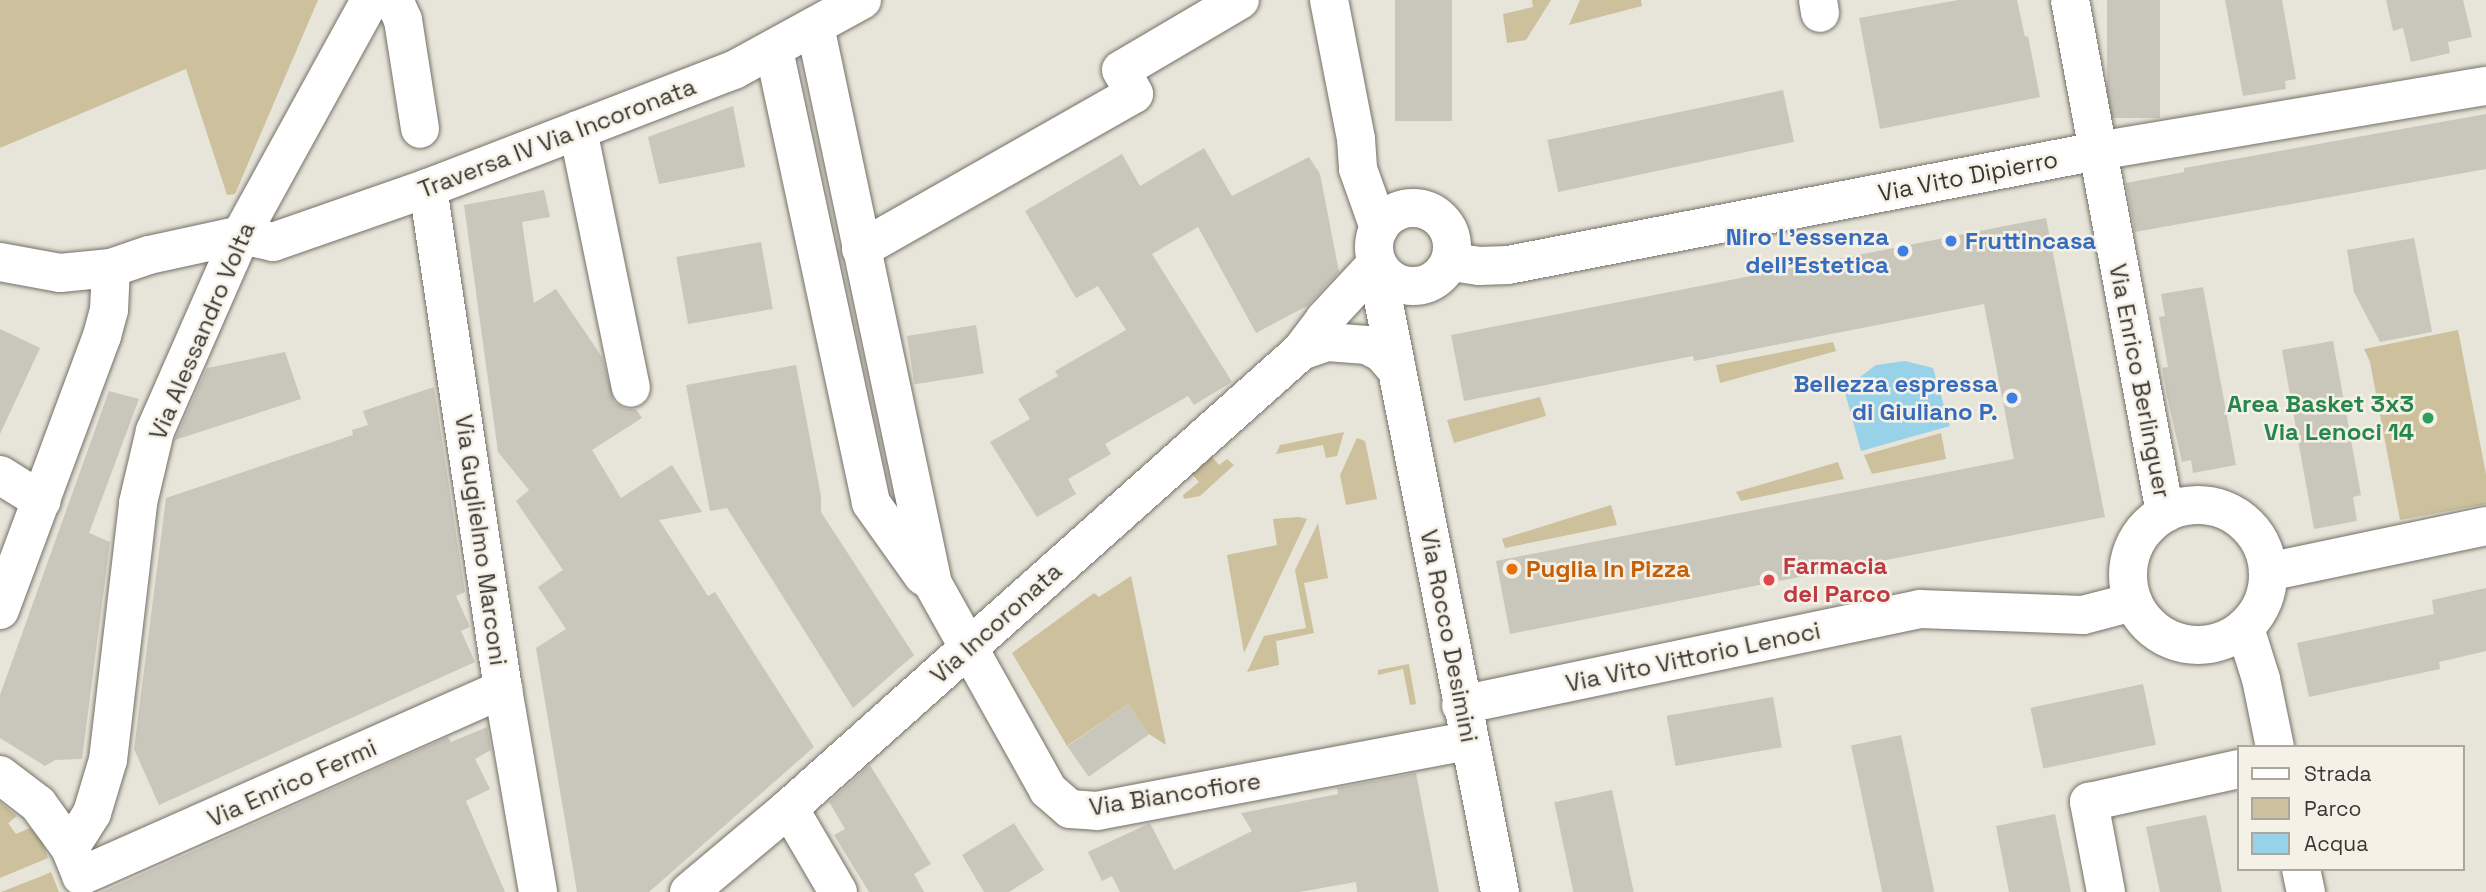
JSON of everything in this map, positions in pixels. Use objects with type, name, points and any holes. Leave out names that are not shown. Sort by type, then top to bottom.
[{"type":"street","name":"Via Alessandro Volta","points":[[78,872],[108,760],[138,503],[155,431],[241,235],[370,0]]},
{"type":"street","points":[[394,0],[403,20],[420,129]]},
{"type":"street","name":"Traversa IV Via Incoronata","points":[[241,235],[272,242],[428,188],[734,70],[863,0]]},
{"type":"street","points":[[861,249],[1134,94],[1121,70],[1240,0]]},
{"type":"street","points":[[1329,0],[1356,139],[1358,169],[1391,263]]},
{"type":"street","name":"Via Enrico Berlinguer","points":[[2070,0],[2165,513]]},
{"type":"street","points":[[815,26],[933,584]]},
{"type":"street","points":[[774,50],[871,503],[921,574],[933,584]]},
{"type":"street","name":"Via Vito Dipierro","points":[[1451,262],[1479,266],[1508,265],[2096,150],[2486,86]]},
{"type":"street","points":[[578,130],[631,388]]},
{"type":"street","points":[[1356,139],[1384,173],[1423,209],[1434,214],[1451,234],[1451,262]]},
{"type":"street","name":"Via Guglielmo Marconi","points":[[428,188],[503,689],[538,892]]},
{"type":"street","points":[[1391,263],[1396,211],[1423,209]]},
{"type":"street","points":[[0,262],[24,269],[60,273],[111,268],[149,256],[241,235]]},
{"type":"street","name":"Via Rocco Desimini","points":[[1391,263],[1442,275],[1451,262]]},
{"type":"street","name":"Via Rocco Desimini","points":[[1391,263],[1409,315],[1397,374],[1500,892]]},
{"type":"street","name":"Via Incoronata","points":[[689,892],[789,808],[1301,351],[1324,320],[1391,263]]},
{"type":"street","points":[[0,610],[103,336],[109,310],[111,268]]},
{"type":"street","name":"Via Incoronata","points":[[1301,351],[1327,342],[1358,343],[1382,353],[1397,374]]},
{"type":"street","points":[[0,475],[42,501]]},
{"type":"street","points":[[2187,506],[2210,506],[2233,514],[2251,529],[2263,549],[2268,572],[2266,593],[2258,612],[2245,628],[2226,640],[2205,645],[2183,644],[2162,636],[2145,621],[2133,602],[2128,582],[2129,562],[2142,534],[2165,513],[2187,506]]},
{"type":"street","points":[[2268,572],[2486,526]]},
{"type":"street","name":"Via Biancofiore","points":[[933,584],[1048,790],[1070,808],[1097,811],[1465,723]]},
{"type":"street","name":"Via Vito Vittorio Lenoci","points":[[1465,723],[1920,609],[2083,615],[2133,602]]},
{"type":"street","points":[[2245,628],[2261,679],[2275,745]]},
{"type":"street","name":"Via Enrico Fermi","points":[[78,872],[503,689]]},
{"type":"street","points":[[2106,892],[2089,802],[2238,769]]},
{"type":"street","points":[[0,775],[38,804],[78,872]]},
{"type":"street","points":[[789,808],[838,892]]},
{"type":"street","points":[[2301,871],[2305,892]]},
{"type":"green space","points":[[0,0],[318,0],[235,194],[227,195],[186,69],[0,148]]},
{"type":"green space","points":[[1532,0],[1551,0],[1526,40],[1507,43],[1503,14],[1533,7]]},
{"type":"green space","points":[[1580,0],[1641,0],[1642,6],[1569,25]]},
{"type":"green space","name":"Area Basket 3x3 Via Lenoci 14","points":[[2458,330],[2486,474],[2486,504],[2400,520],[2370,362],[2364,349]]},
{"type":"green space","points":[[1833,342],[1836,351],[1720,383],[1716,365]]},
{"type":"green space","points":[[1540,397],[1546,416],[1454,443],[1447,420]]},
{"type":"green space","points":[[1344,432],[1337,456],[1326,458],[1323,445],[1276,454],[1280,445]]},
{"type":"green space","points":[[1941,433],[1946,459],[1872,474],[1864,455]]},
{"type":"green space","points":[[1357,438],[1365,441],[1377,499],[1346,505],[1340,475]]},
{"type":"green space","points":[[1212,457],[1219,465],[1227,459],[1234,465],[1200,496],[1184,499],[1183,495],[1199,482],[1191,473]]},
{"type":"green space","points":[[1838,462],[1844,479],[1741,501],[1736,492]]},
{"type":"green space","points":[[1611,505],[1617,525],[1505,548],[1502,539]]},
{"type":"green space","points":[[1273,519],[1307,519],[1244,653],[1227,555],[1277,545]]},
{"type":"green space","points":[[1318,523],[1328,578],[1304,583],[1314,633],[1276,641],[1279,665],[1247,672],[1264,636],[1306,628],[1295,570]]},
{"type":"green space","points":[[1131,576],[1166,745],[1149,734],[1128,704],[1067,746],[1012,653],[1094,593],[1099,597]]},
{"type":"green space","points":[[1409,664],[1416,704],[1410,705],[1403,669],[1378,675],[1378,670]]},
{"type":"green space","points":[[0,802],[17,816],[8,823],[16,834],[30,828],[42,841],[48,858],[0,878]]},
{"type":"green space","points":[[51,872],[59,892],[1,892],[42,876]]},
{"type":"water","points":[[1905,361],[1933,368],[1950,426],[1861,451],[1844,389],[1853,378],[1856,380],[1876,365]]},
{"type":"building","points":[[1395,0],[1452,0],[1452,121],[1395,121]]},
{"type":"building","points":[[1958,0],[2017,0],[2025,37],[2028,36],[2040,97],[1880,129],[1859,18]]},
{"type":"building","points":[[2107,0],[2160,0],[2160,118],[2107,118]]},
{"type":"building","points":[[2225,0],[2282,0],[2296,79],[2285,81],[2286,89],[2243,96]]},
{"type":"building","points":[[2386,0],[2463,0],[2472,37],[2448,42],[2450,53],[2411,62],[2403,28],[2393,31]]},
{"type":"building","points":[[1783,90],[1794,142],[1558,192],[1547,140]]},
{"type":"building","points":[[733,106],[745,167],[659,184],[648,137]]},
{"type":"building","points":[[2486,114],[2486,169],[2135,232],[2126,183],[2184,172],[2184,168]]},
{"type":"building","points":[[1204,148],[1232,196],[1309,157],[1320,174],[1339,272],[1307,306],[1256,333],[1198,227],[1152,254],[1232,382],[1194,405],[1188,396],[1105,444],[1111,454],[1068,479],[1076,494],[1037,517],[990,442],[1030,419],[1018,399],[1058,376],[1055,371],[1126,330],[1098,286],[1076,298],[1025,211],[1122,154],[1140,186]]},
{"type":"building","points":[[544,190],[550,217],[522,222],[534,303],[556,289],[602,357],[614,402],[625,409],[636,409],[642,418],[592,450],[621,498],[672,465],[702,512],[659,520],[708,596],[715,592],[814,747],[649,892],[577,892],[536,648],[566,629],[538,587],[563,570],[516,501],[529,490],[498,452],[464,205]]},
{"type":"building","points":[[2046,218],[2105,517],[1510,634],[1496,561],[2014,459],[1984,304],[1694,361],[1693,356],[1464,401],[1451,335]]},
{"type":"building","points":[[2414,238],[2432,332],[2380,342],[2354,292],[2347,250]]},
{"type":"building","points":[[761,242],[773,309],[688,324],[676,257]]},
{"type":"building","points":[[2203,287],[2236,465],[2193,473],[2191,460],[2182,462],[2167,396],[2162,368],[2168,367],[2159,317],[2165,316],[2161,294]]},
{"type":"building","points":[[976,325],[984,373],[915,384],[907,336]]},
{"type":"building","points":[[0,329],[40,348],[0,434]]},
{"type":"building","points":[[2333,341],[2361,495],[2353,497],[2357,521],[2314,529],[2282,350]]},
{"type":"building","points":[[285,352],[301,399],[175,440],[207,368]]},
{"type":"building","points":[[796,365],[821,496],[821,512],[914,655],[853,708],[727,508],[710,511],[686,385]]},
{"type":"building","points":[[434,387],[465,592],[456,596],[470,627],[461,631],[475,662],[159,805],[134,749],[166,498],[353,435],[352,430],[368,425],[363,411]]},
{"type":"building","points":[[109,391],[139,399],[89,533],[110,542],[82,759],[55,760],[45,766],[0,738],[0,695]]},
{"type":"building","points":[[2486,588],[2486,651],[2439,662],[2440,669],[2309,697],[2297,643],[2434,614],[2432,600]]},
{"type":"building","points":[[2143,684],[2156,745],[2043,769],[2031,708]]},
{"type":"building","points":[[1773,697],[1782,747],[1675,766],[1667,716]]},
{"type":"building","points":[[1128,704],[1149,734],[1089,777],[1067,746]]},
{"type":"building","points":[[487,727],[491,750],[475,759],[490,789],[466,801],[505,892],[102,892],[448,737],[451,742]]},
{"type":"building","points":[[1901,735],[1934,892],[1882,892],[1851,746]]},
{"type":"building","points":[[870,765],[931,864],[914,874],[924,892],[869,892],[834,835],[845,829],[829,802]]},
{"type":"building","points":[[1416,773],[1439,892],[1357,892],[1356,882],[1299,892],[1120,892],[1112,876],[1102,881],[1088,852],[1150,823],[1174,870],[1252,831],[1241,813],[1338,794],[1337,788]]},
{"type":"building","points":[[1612,790],[1634,892],[1573,892],[1554,802]]},
{"type":"building","points":[[2055,814],[2071,892],[2009,892],[1996,826]]},
{"type":"building","points":[[2206,815],[2222,892],[2160,892],[2146,827]]},
{"type":"building","points":[[1014,823],[1044,870],[1009,892],[984,892],[962,855]]},
{"type":"place","name":"Fruttincasa","points":[[1951,241]]},
{"type":"place","name":"Niro L'essenza dell'Estetica","points":[[1903,251]]},
{"type":"place","name":"Bellezza espressa di Giuliano P.","points":[[2012,398]]},
{"type":"place","name":"Area Basket 3x3 Via Lenoci 14","points":[[2428,418]]},
{"type":"place","name":"Puglia In Pizza","points":[[1512,569]]},
{"type":"place","name":"Farmacia del Parco","points":[[1769,580]]}]
